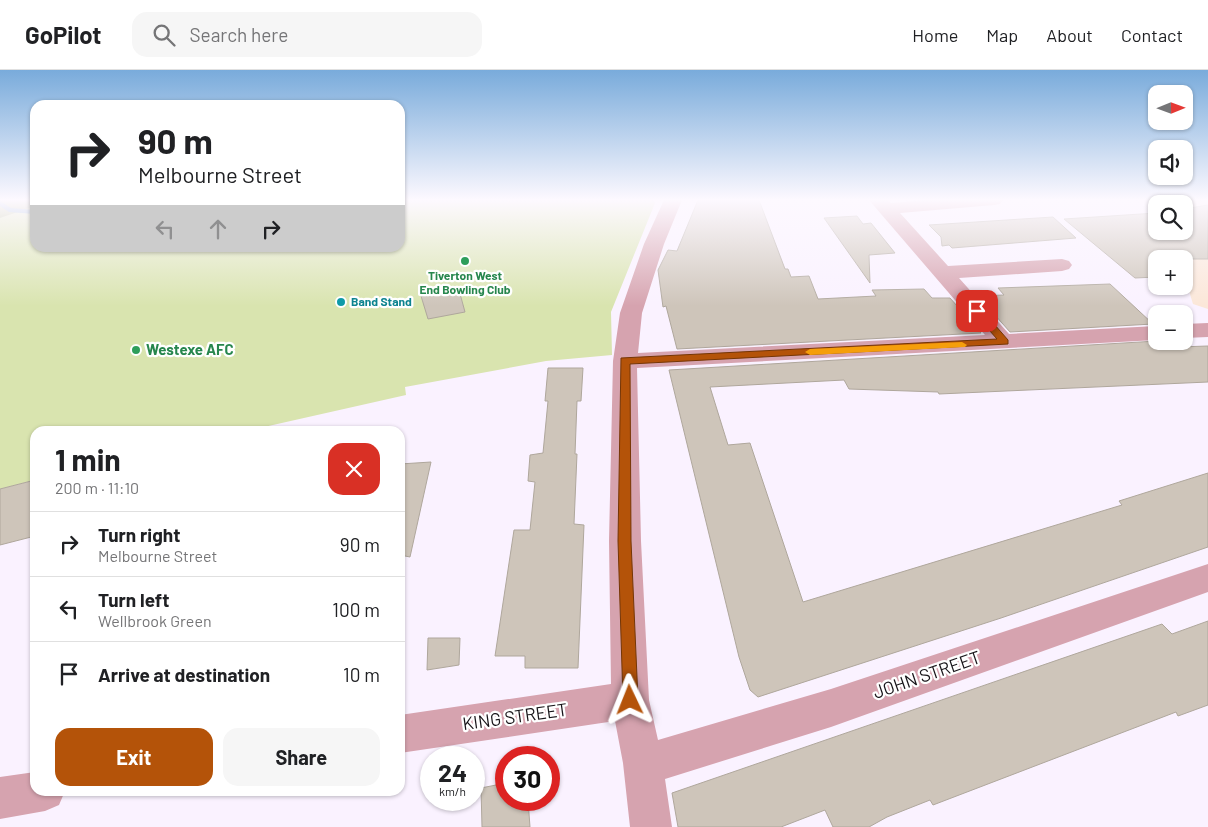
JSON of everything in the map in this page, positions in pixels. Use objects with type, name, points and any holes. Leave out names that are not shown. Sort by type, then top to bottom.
[{"type":"street","points":[[651,827],[642,763],[630,700],[625,550],[625,361],[631,313],[658,235]]},
{"type":"street","points":[[908,235],[1004,342]]},
{"type":"street","points":[[942,273],[1062,265]]},
{"type":"street","points":[[1193,331],[1208,330]]},
{"type":"street","points":[[625,361],[1148,333]]},
{"type":"street","name":"JOHN STREET","points":[[642,763],[669,758],[831,708],[1208,578]]},
{"type":"street","name":"KING STREET","points":[[405,733],[630,700]]},
{"type":"street","points":[[0,798],[30,793]]},
{"type":"shaded area","points":[[1193,235],[1208,235],[1208,309],[1193,304],[1190,295],[1193,295],[1193,250],[1184,250],[1184,240],[1193,240]]},
{"type":"green space","points":[[0,235],[30,235],[30,252],[405,252],[405,235],[642,235],[611,312],[612,355],[546,361],[405,387],[406,395],[268,426],[30,426],[30,481],[0,489]]},
{"type":"building","points":[[683,235],[772,235],[785,269],[788,269],[791,277],[809,276],[818,299],[876,296],[872,290],[924,289],[932,298],[950,298],[981,333],[677,349],[666,306],[663,307],[658,270],[668,250],[677,251]]},
{"type":"building","points":[[836,235],[881,235],[895,253],[869,255],[870,283]]},
{"type":"building","points":[[939,235],[1073,235],[1076,238],[952,248],[949,245],[942,246]]},
{"type":"building","points":[[1084,235],[1148,235],[1148,240],[1193,240],[1193,235],[1208,235],[1208,259],[1193,259],[1193,250],[1148,250],[1148,277],[1135,278]]},
{"type":"building","points":[[1110,284],[1148,319],[1148,324],[1010,332],[978,296],[1004,295],[998,288]]},
{"type":"building","points":[[459,290],[465,312],[428,319],[421,296]]},
{"type":"building","points":[[1148,342],[1148,350],[1193,350],[1193,346],[1208,346],[1208,382],[939,394],[938,392],[849,389],[844,380],[710,387],[728,445],[750,443],[803,602],[1122,505],[1119,501],[1208,473],[1208,547],[1001,618],[758,697],[750,690],[739,657],[669,370]]},
{"type":"building","points":[[548,368],[583,368],[581,401],[577,401],[575,454],[577,454],[574,524],[584,525],[578,668],[525,668],[525,656],[495,656],[514,530],[530,530],[535,482],[528,481],[530,455],[543,453],[548,401],[545,401]]},
{"type":"building","points":[[431,462],[410,557],[405,556],[405,464]]},
{"type":"building","points":[[30,481],[30,537],[0,545],[0,489]]},
{"type":"building","points":[[1208,621],[1208,705],[1178,716],[1176,712],[933,805],[930,800],[887,817],[869,827],[833,827],[825,810],[781,827],[678,827],[672,793],[1162,624],[1172,634]]},
{"type":"building","points":[[428,638],[460,638],[459,665],[427,670]]},
{"type":"building","points":[[495,785],[495,811],[529,811],[530,827],[482,827],[482,811],[485,811],[485,787]]},
{"type":"slow traffic","points":[[810,352],[962,345]]},
{"type":"place","name":"Tiverton West End Bowling Club","points":[[465,261]]},
{"type":"place","name":"Band Stand","points":[[341,302]]},
{"type":"place","name":"Westexe AFC","points":[[136,350]]},
{"type":"route","points":[[630,700],[625,541],[625,361],[1004,342],[977,311]]}]
